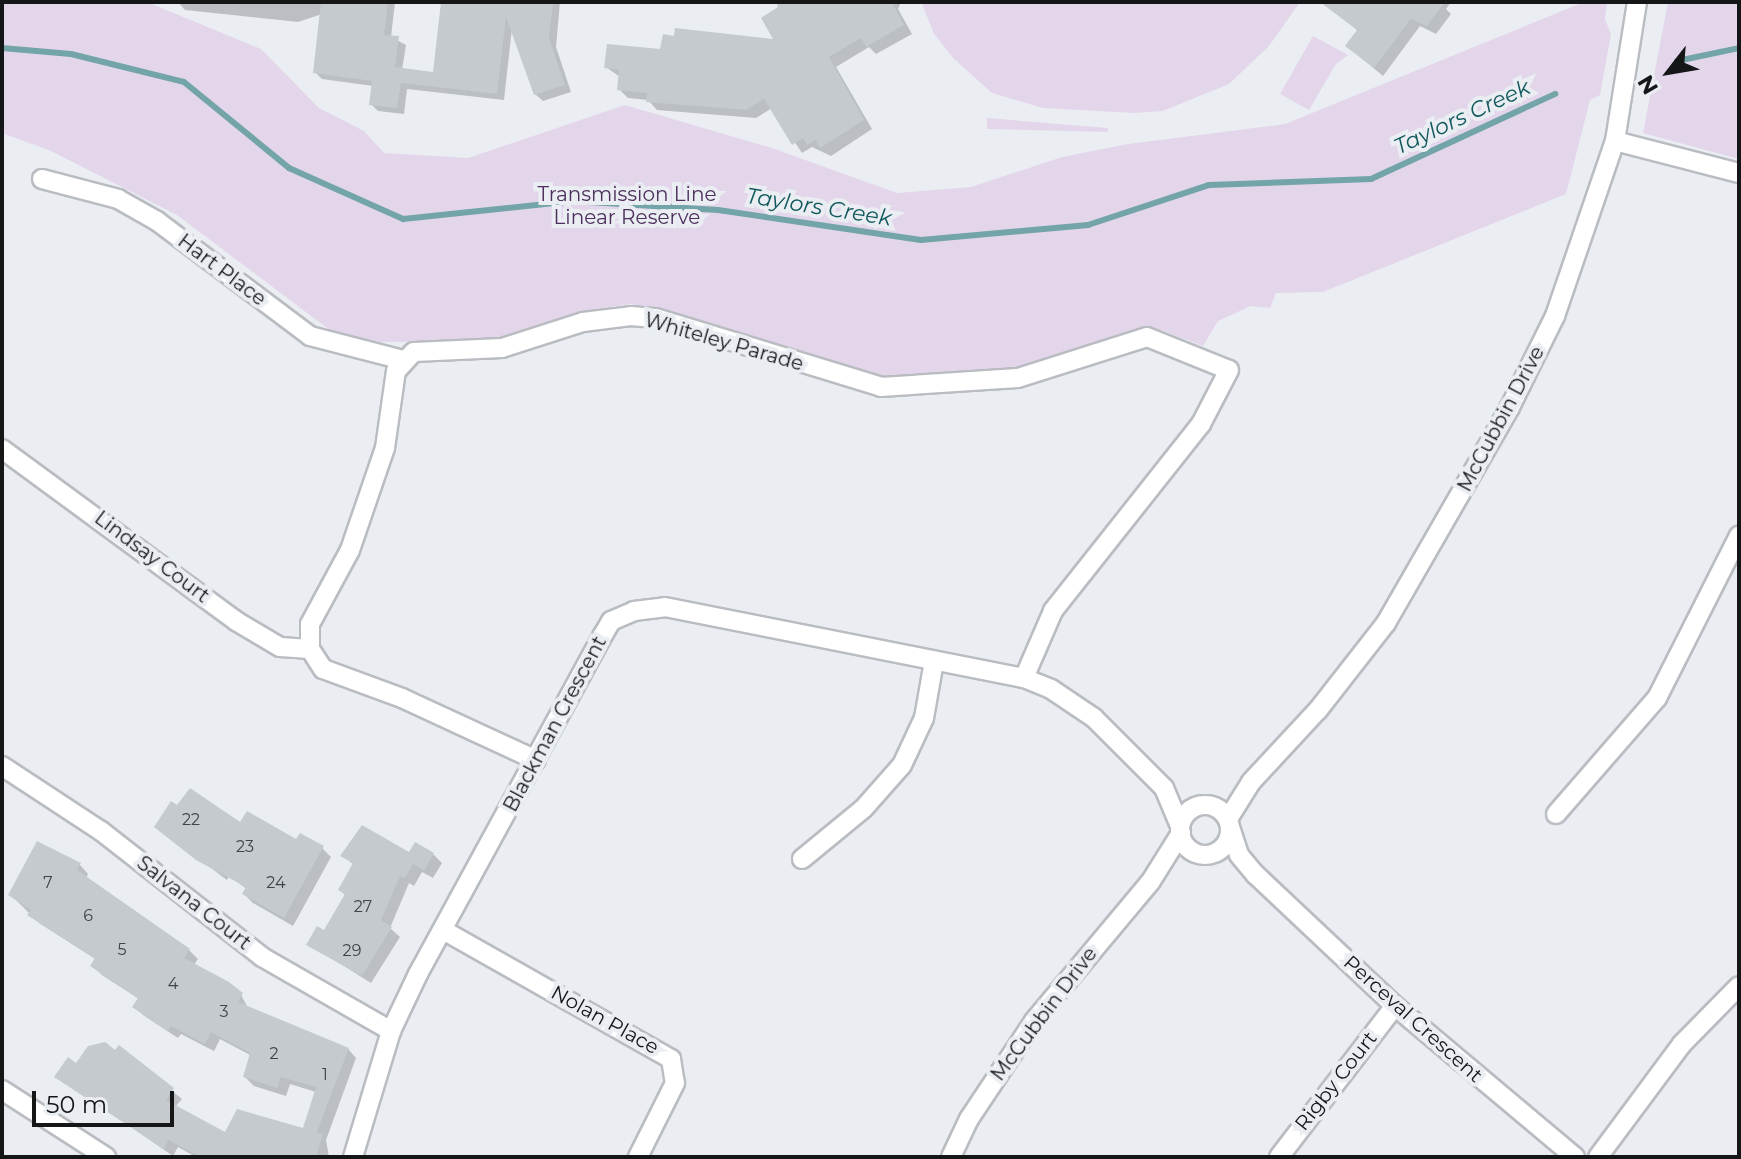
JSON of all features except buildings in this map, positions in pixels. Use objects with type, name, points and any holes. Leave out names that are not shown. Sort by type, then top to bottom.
[{"type":"street","name":"McCubbin Drive","points":[[1229,823],[1251,782],[1352,669],[1448,519],[1555,316],[1615,141],[1637,2]]},
{"type":"street","points":[[1615,141],[1739,173]]},
{"type":"street","name":"Hart Place","points":[[42,179],[118,199],[310,336],[403,360]]},
{"type":"street","name":"Whiteley Parade","points":[[403,360],[426,348],[502,348],[583,322],[631,316],[656,318],[881,387],[1018,378],[1147,337],[1232,361],[1201,424],[1053,611],[1024,678]]},
{"type":"street","points":[[403,360],[396,371],[385,448],[350,550],[310,624],[310,649],[323,669],[402,698],[536,760]]},
{"type":"street","name":"Lindsay Court","points":[[2,449],[236,621],[280,647],[310,649]]},
{"type":"street","points":[[1556,814],[1657,698],[1739,536]]},
{"type":"street","name":"Blackman Crescent","points":[[353,1157],[391,1031],[611,621],[634,611],[665,607],[1024,678],[1081,707],[1164,788],[1208,805]]},
{"type":"street","points":[[802,859],[840,831],[902,765],[924,718],[934,661]]},
{"type":"street","name":"Salvana Court","points":[[2,766],[101,831],[262,957],[391,1031]]},
{"type":"street","name":"McCubbin Drive","points":[[1208,805],[1251,782]]},
{"type":"street","name":"Blackman Crescent","points":[[1164,788],[1180,830]]},
{"type":"street","points":[[1208,805],[1229,823],[1222,848],[1203,854],[1186,846],[1180,830],[1186,813],[1208,805]]},
{"type":"street","name":"Perceval Crescent","points":[[1229,823],[1239,855],[1256,875],[1395,1006],[1575,1157]]},
{"type":"street","name":"McCubbin Drive","points":[[951,1157],[969,1119],[1034,1021],[1151,881],[1180,830]]},
{"type":"street","name":"McCubbin Drive","points":[[1151,881],[1203,854]]},
{"type":"street","name":"Perceval Crescent","points":[[1203,854],[1256,875]]},
{"type":"street","name":"Nolan Place","points":[[443,930],[667,1054],[676,1068],[675,1083],[638,1157]]},
{"type":"street","points":[[1598,1157],[1682,1044],[1739,986]]},
{"type":"street","name":"Rigby Court","points":[[1279,1157],[1395,1006]]},
{"type":"street","points":[[2,1090],[106,1157]]},
{"type":"green space","name":"Transmission Line Linear Reserve","points":[[2,2],[147,2],[261,49],[319,108],[364,131],[384,153],[468,158],[625,105],[772,148],[897,193],[971,187],[1062,157],[1128,144],[1285,124],[1584,2],[1607,2],[1605,19],[1611,34],[1600,95],[1590,100],[1566,194],[1323,292],[1276,293],[1270,308],[1251,306],[1218,321],[1203,346],[1156,328],[1140,328],[1015,368],[893,379],[631,304],[589,310],[486,341],[379,342],[331,331],[177,215],[51,151],[2,133]]},
{"type":"green space","points":[[921,2],[1300,2],[1269,46],[1229,84],[1163,111],[1134,113],[1043,108],[992,93],[954,59],[934,34]]},
{"type":"green space","points":[[1668,2],[1739,2],[1739,159],[1643,133]]},
{"type":"green space","points":[[1313,36],[1348,55],[1336,64],[1309,110],[1280,94]]},
{"type":"green space","points":[[987,118],[1108,128],[1108,132],[987,129]]},
{"type":"waterway","name":"Taylors Creek","points":[[2,48],[71,54],[184,82],[289,168],[403,219],[573,201],[718,210],[921,240],[1088,225],[1209,185],[1371,179],[1555,94]]},
{"type":"waterway","name":"Taylors Creek","points":[[1677,61],[1739,48]]}]
